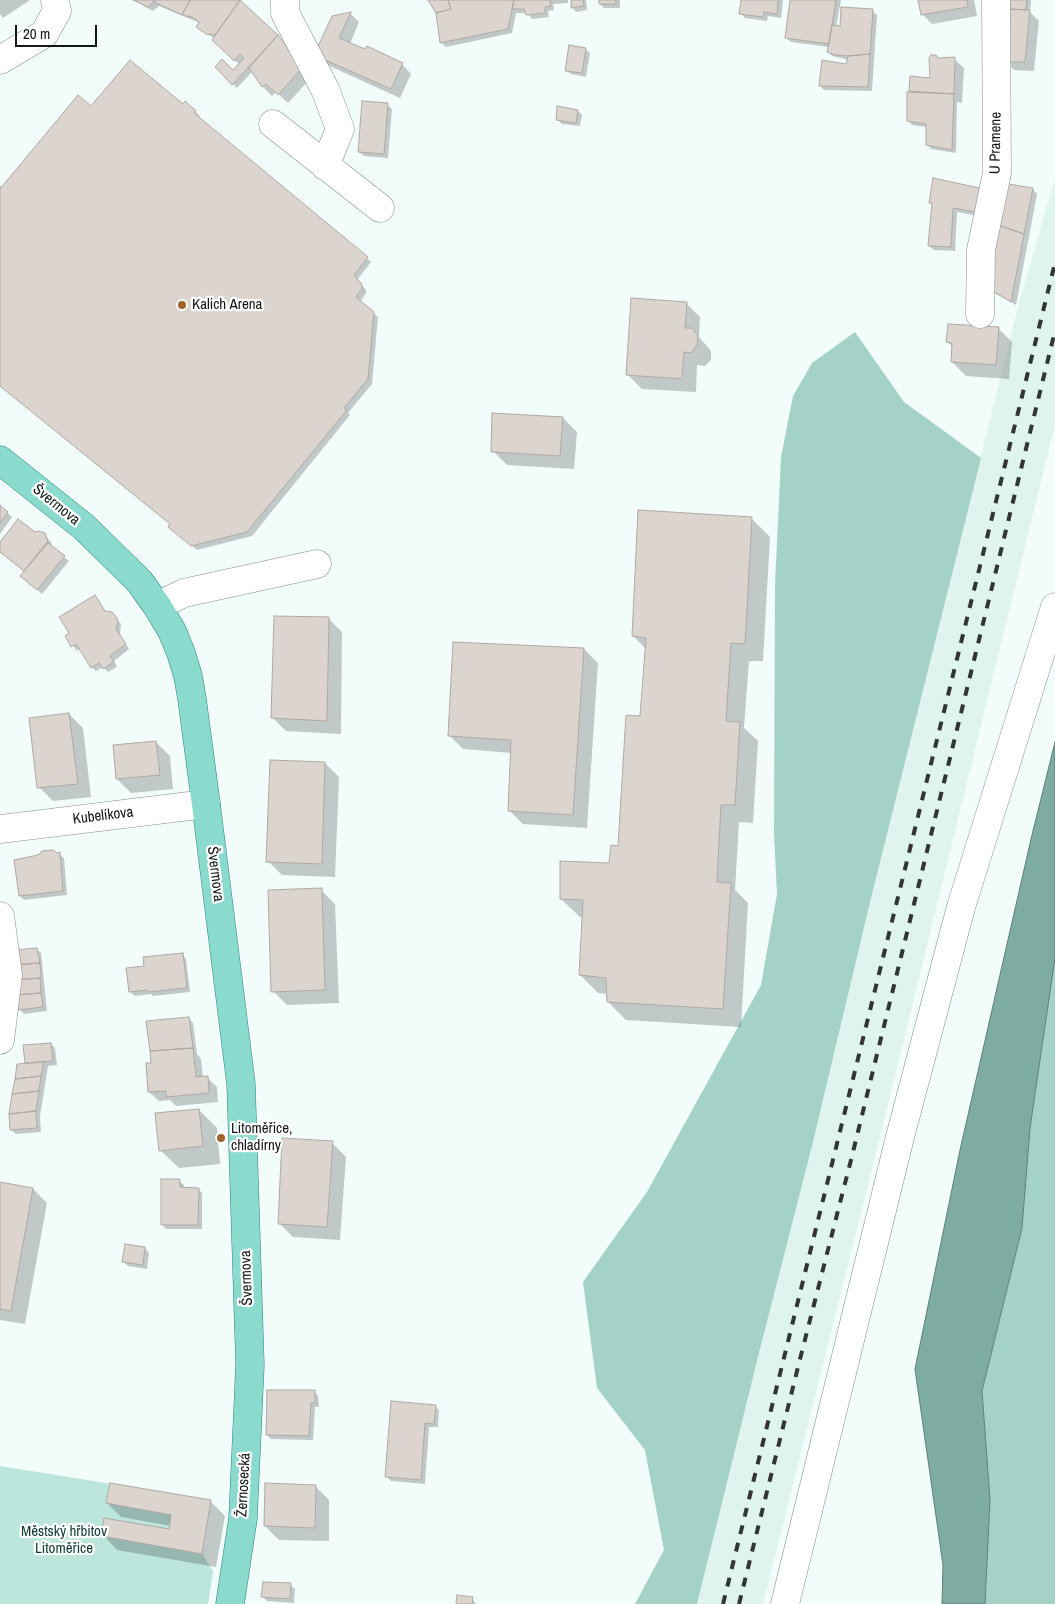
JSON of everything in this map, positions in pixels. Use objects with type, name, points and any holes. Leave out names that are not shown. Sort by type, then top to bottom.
[{"type":"main road","name":"Švermova","points":[[0,460],[84,527],[140,582],[158,606],[172,632],[188,676],[242,1084],[250,1365]]},
{"type":"main road","name":"Žernosecká","points":[[230,1604],[243,1518],[250,1365]]},
{"type":"street","points":[[0,60],[44,34],[57,10],[55,0]]},
{"type":"street","points":[[285,0],[286,13],[325,89],[340,129],[326,166]]},
{"type":"street","name":"U Pramene","points":[[980,314],[981,250],[997,172],[996,0]]},
{"type":"street","points":[[273,124],[380,208]]},
{"type":"street","points":[[158,606],[184,593],[317,564]]},
{"type":"street","points":[[785,1604],[900,1137],[961,907],[1055,607]]},
{"type":"street","name":"Kubelíkova","points":[[0,829],[206,804]]},
{"type":"street","points":[[0,916],[8,975],[0,1040]]},
{"type":"shaded area","points":[[1055,178],[1055,424],[763,1604],[697,1604],[812,1146],[872,894],[1018,307]]},
{"type":"shaded area","points":[[855,332],[904,402],[981,458],[697,1604],[635,1604],[664,1550],[645,1450],[597,1388],[583,1282],[647,1192],[761,985],[777,894],[774,834],[775,585],[781,457],[793,396],[812,363]]},
{"type":"shaded area","points":[[1055,742],[1055,958],[1030,1128],[1022,1228],[982,1391],[990,1500],[985,1604],[942,1604],[943,1565],[915,1369],[960,1150]]},
{"type":"shaded area","points":[[1055,958],[1055,1604],[985,1604],[990,1500],[982,1391],[1022,1228],[1030,1128]]},
{"type":"green space","name":"Městský hřbitov Litoměřice","points":[[0,1466],[211,1500],[202,1553],[213,1571],[208,1604],[0,1604]]},
{"type":"building","points":[[133,0],[155,0],[148,7]]},
{"type":"building","points":[[155,0],[190,0],[182,15],[154,2]]},
{"type":"building","points":[[190,0],[240,0],[215,35],[206,34],[196,27],[199,22],[192,17],[182,15]]},
{"type":"building","points":[[240,0],[278,35],[232,85],[215,67],[222,59],[233,70],[244,58],[240,54],[234,61],[212,40]]},
{"type":"building","points":[[428,0],[448,0],[451,9],[436,13]]},
{"type":"building","points":[[448,0],[514,0],[508,29],[440,43],[436,13],[451,9]]},
{"type":"building","points":[[514,0],[550,0],[551,6],[545,7],[545,13],[526,15],[524,9],[512,9]]},
{"type":"building","points":[[571,0],[583,0],[584,6],[571,8]]},
{"type":"building","points":[[599,0],[616,0],[616,4],[599,4]]},
{"type":"building","points":[[741,0],[778,0],[777,14],[764,12],[763,17],[739,14]]},
{"type":"building","points":[[790,0],[836,0],[829,44],[785,38]]},
{"type":"building","points":[[918,0],[967,0],[968,7],[921,15]]},
{"type":"building","points":[[1008,0],[1027,0],[1026,10],[1008,9]]},
{"type":"building","points":[[841,7],[873,9],[870,54],[848,56],[827,52],[832,25],[840,26]]},
{"type":"building","points":[[1008,9],[1030,10],[1025,62],[1004,62]]},
{"type":"building","points":[[351,12],[339,38],[365,49],[367,46],[403,63],[391,89],[314,55],[332,16]]},
{"type":"building","points":[[278,35],[302,68],[278,95],[266,84],[262,87],[249,68]]},
{"type":"building","points":[[569,45],[586,48],[582,73],[565,71]]},
{"type":"building","points":[[870,54],[868,87],[819,86],[822,60],[846,64],[848,56]]},
{"type":"building","points":[[931,55],[936,55],[938,58],[955,57],[954,94],[909,91],[910,76],[930,78],[929,58]]},
{"type":"building","name":"Kalich Arena","points":[[130,60],[183,104],[185,101],[196,111],[194,113],[368,257],[354,275],[362,284],[362,289],[356,297],[374,312],[368,379],[344,408],[347,410],[247,532],[191,546],[168,527],[170,524],[0,386],[0,189],[78,95],[91,106]]},
{"type":"building","points":[[907,92],[954,94],[952,150],[926,145],[926,124],[907,121]]},
{"type":"building","points":[[362,101],[388,103],[384,154],[358,152]]},
{"type":"building","points":[[557,106],[578,110],[576,123],[556,120]]},
{"type":"building","points":[[933,178],[984,189],[981,213],[953,208],[951,247],[928,246],[932,203],[929,203]]},
{"type":"building","points":[[1002,183],[1033,188],[1024,234],[995,224]]},
{"type":"building","points":[[995,224],[1024,234],[1011,302],[983,285]]},
{"type":"building","points":[[631,298],[687,302],[685,328],[692,328],[698,336],[697,345],[691,353],[684,352],[682,379],[626,375]]},
{"type":"building","points":[[948,324],[999,327],[996,365],[951,362],[952,343],[946,342]]},
{"type":"building","points":[[492,413],[563,417],[560,456],[491,452]]},
{"type":"building","points":[[0,505],[8,512],[0,523]]},
{"type":"building","points":[[638,510],[752,517],[745,644],[731,643],[726,721],[740,722],[735,805],[721,805],[717,882],[731,883],[723,1009],[607,1002],[606,978],[579,975],[583,900],[560,899],[560,861],[609,863],[611,845],[618,846],[626,715],[640,716],[646,638],[632,636]]},
{"type":"building","points":[[18,519],[35,532],[45,533],[48,541],[24,571],[0,552],[0,542]]},
{"type":"building","points":[[48,543],[65,556],[37,590],[20,576]]},
{"type":"building","points":[[95,595],[105,611],[112,612],[117,618],[116,629],[126,644],[110,656],[114,662],[103,669],[99,663],[91,668],[76,644],[71,647],[65,636],[69,633],[59,617]]},
{"type":"building","points":[[274,616],[329,617],[327,721],[271,718]]},
{"type":"building","points":[[453,642],[584,648],[573,815],[508,811],[511,740],[448,736]]},
{"type":"building","points":[[69,713],[78,784],[37,788],[29,718]]},
{"type":"building","points":[[156,741],[160,775],[116,779],[113,745]]},
{"type":"building","points":[[270,760],[325,762],[322,864],[266,862]]},
{"type":"building","points":[[53,850],[57,853],[60,852],[63,891],[19,896],[14,860],[38,855],[42,851]]},
{"type":"building","points":[[322,888],[325,990],[271,992],[268,890]]},
{"type":"building","points":[[37,948],[40,963],[14,965],[12,950]]},
{"type":"building","points":[[183,953],[187,988],[129,992],[126,968],[144,966],[143,957]]},
{"type":"building","points":[[40,963],[41,978],[15,980],[14,965]]},
{"type":"building","points":[[40,978],[41,993],[17,995],[15,980]]},
{"type":"building","points":[[41,993],[43,1007],[18,1010],[17,995]]},
{"type":"building","points":[[189,1017],[193,1048],[150,1051],[146,1021]]},
{"type":"building","points":[[51,1043],[53,1061],[25,1063],[23,1045]]},
{"type":"building","points":[[193,1048],[196,1077],[208,1076],[209,1093],[166,1097],[166,1091],[148,1092],[146,1063],[151,1063],[150,1051]]},
{"type":"building","points":[[44,1062],[41,1076],[15,1079],[17,1064]]},
{"type":"building","points":[[41,1076],[39,1091],[12,1094],[15,1079]]},
{"type":"building","points":[[39,1091],[36,1111],[9,1114],[12,1094]]},
{"type":"building","points":[[199,1109],[203,1146],[159,1151],[155,1113]]},
{"type":"building","points":[[36,1111],[37,1128],[10,1130],[9,1114]]},
{"type":"building","points":[[282,1138],[333,1141],[327,1227],[278,1224]]},
{"type":"building","points":[[161,1179],[180,1179],[180,1187],[199,1188],[198,1225],[161,1225]]},
{"type":"building","points":[[0,1182],[33,1188],[11,1311],[0,1309]]},
{"type":"building","points":[[125,1244],[145,1247],[143,1265],[122,1262]]},
{"type":"building","points":[[267,1390],[315,1390],[315,1403],[311,1403],[309,1436],[266,1435]]},
{"type":"building","points":[[391,1401],[436,1405],[434,1424],[425,1423],[421,1480],[385,1477]]},
{"type":"building","points":[[110,1483],[211,1500],[202,1554],[101,1536],[104,1518],[169,1529],[171,1515],[106,1503]]},
{"type":"building","points":[[265,1483],[316,1485],[315,1528],[264,1526]]},
{"type":"building","points":[[263,1582],[291,1583],[290,1599],[261,1597]]},
{"type":"building","points":[[457,1595],[473,1597],[472,1604],[456,1604]]},
{"type":"railway","points":[[723,1604],[1055,263]]},
{"type":"railway","points":[[739,1604],[852,1156],[1055,331]]},
{"type":"place","name":"Kalich Arena","points":[[182,305]]},
{"type":"place","name":"Litoměřice, chladírny","points":[[221,1138]]}]
